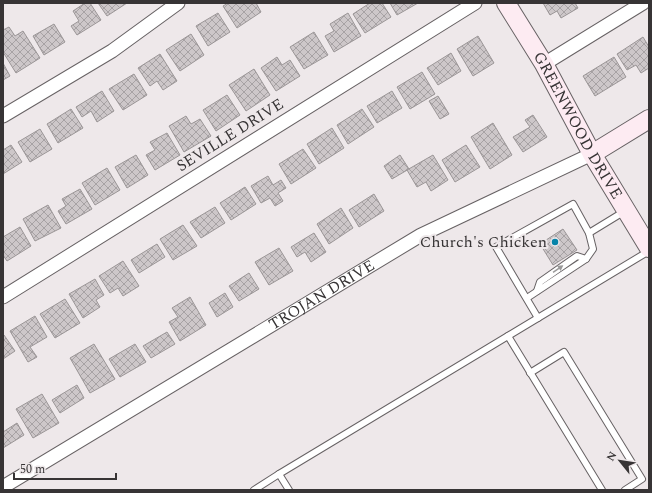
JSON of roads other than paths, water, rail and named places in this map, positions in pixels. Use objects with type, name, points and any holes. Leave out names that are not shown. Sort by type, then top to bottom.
[{"type":"main road","name":"GREENWOOD DRIVE","points":[[506,3],[544,64],[592,154],[649,249]]},
{"type":"main road","name":"TROJAN DRIVE","points":[[592,154],[649,118]]},
{"type":"street","points":[[3,116],[112,51],[178,3]]},
{"type":"street","name":"SEVILLE DRIVE","points":[[3,297],[475,3]]},
{"type":"street","points":[[544,64],[643,3]]},
{"type":"street","name":"TROJAN DRIVE","points":[[3,487],[421,235],[592,154]]},
{"type":"lane","points":[[527,298],[586,259],[593,249],[589,233],[573,204],[496,247],[538,318]]},
{"type":"lane","points":[[589,233],[626,210]]},
{"type":"lane","points":[[254,490],[649,249]]},
{"type":"lane","points":[[508,336],[602,490]]},
{"type":"lane","points":[[530,373],[564,352],[642,479],[625,490]]},
{"type":"lane","points":[[280,474],[289,490]]},
{"type":"place","name":"Church's Chicken","points":[[555,242]]}]
